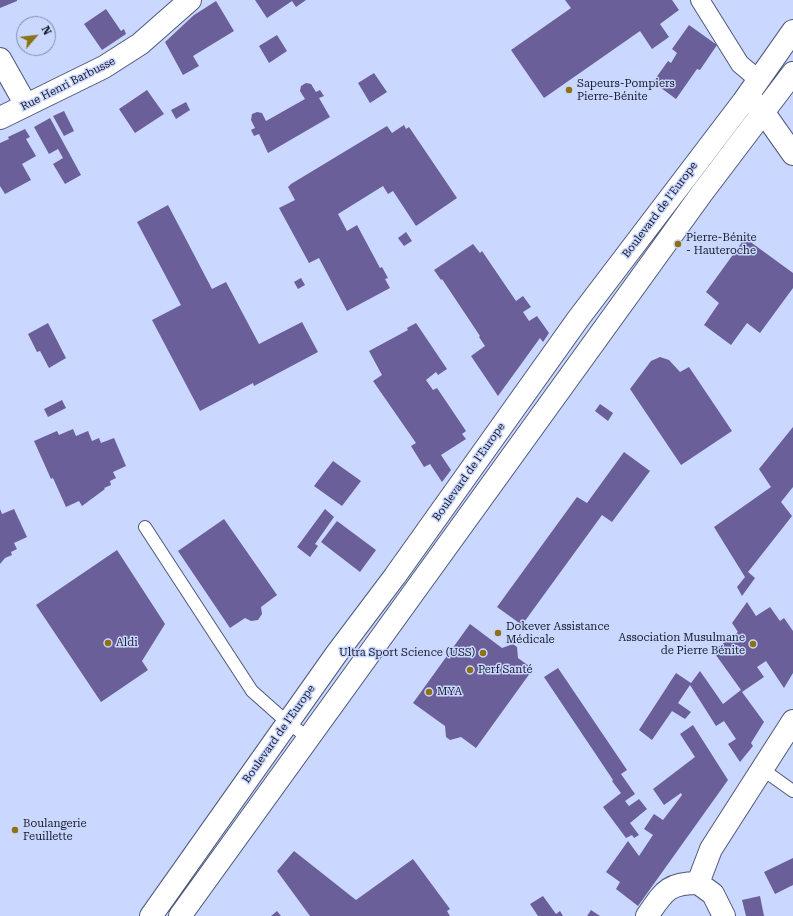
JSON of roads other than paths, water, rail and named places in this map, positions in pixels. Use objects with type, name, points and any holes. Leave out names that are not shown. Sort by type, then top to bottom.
[{"type":"main road","name":"Rue Henri Barbusse","points":[[0,118],[104,67],[128,52],[172,18],[190,0]]},
{"type":"main road","name":"Boulevard de l'Europe","points":[[151,916],[337,653],[395,576],[578,319],[793,32]]},
{"type":"main road","points":[[0,58],[26,106]]},
{"type":"main road","points":[[180,916],[702,193],[793,73]]},
{"type":"main road","points":[[753,87],[764,113],[793,154]]},
{"type":"main road","points":[[698,883],[712,849],[793,721]]},
{"type":"main road","points":[[647,916],[663,893],[680,883],[698,883],[713,894],[724,916]]},
{"type":"street","points":[[700,0],[753,87]]},
{"type":"lane","points":[[145,527],[252,691],[288,723],[309,738]]},
{"type":"lane","points":[[762,769],[793,791]]},
{"type":"place","name":"Sapeurs-Pompiers Pierre-Bénite","points":[[569,90]]},
{"type":"place","name":"Pierre-Bénite - Hauteroche","points":[[678,244]]},
{"type":"place","name":"Dokever Assistance Médicale","points":[[498,633]]},
{"type":"place","name":"Aldi","points":[[108,643]]},
{"type":"place","name":"Association Musulmane de Pierre Bénite","points":[[753,644]]},
{"type":"place","name":"Ultra Sport Science (USS)","points":[[483,653]]},
{"type":"place","name":"Perf Santé","points":[[470,670]]},
{"type":"place","name":"MYA","points":[[429,692]]},
{"type":"place","name":"Boulangerie Feuillette","points":[[15,830]]}]
